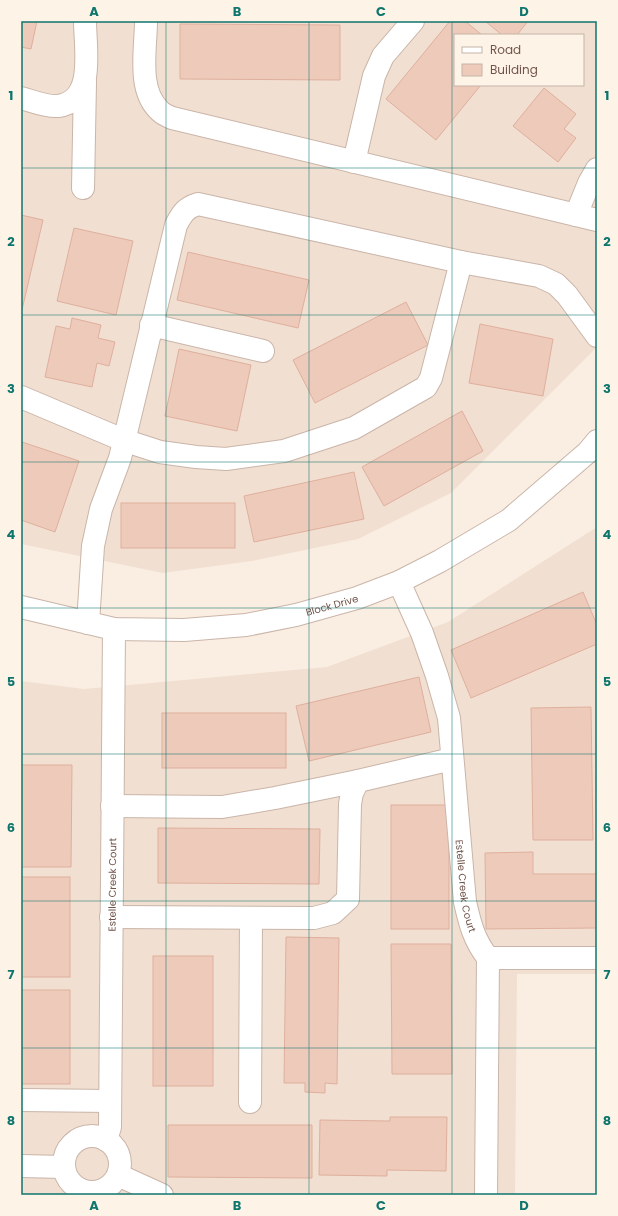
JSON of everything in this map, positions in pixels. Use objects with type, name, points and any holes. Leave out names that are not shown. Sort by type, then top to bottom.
[{"type":"street","points":[[83,188],[85,21]]},
{"type":"street","points":[[146,21],[145,83],[152,102],[160,112],[172,118],[587,217],[588,183],[597,169]]},
{"type":"street","points":[[354,162],[374,76],[383,56],[413,21]]},
{"type":"street","points":[[21,98],[57,106],[70,102],[80,93],[85,82]]},
{"type":"street","points":[[88,623],[93,546],[101,509],[120,458],[123,440],[176,225],[182,213],[188,207],[198,204],[461,262],[539,276],[556,284],[567,295],[597,336]]},
{"type":"street","points":[[21,398],[123,440],[160,452],[226,459],[284,451],[354,428],[426,387],[431,378],[461,262]]},
{"type":"street","points":[[151,325],[263,351]]},
{"type":"street","name":"Block Drive","points":[[21,607],[114,629],[184,630],[246,625],[296,615],[357,598],[399,582],[440,561],[509,520],[588,452],[597,441]]},
{"type":"street","name":"Estelle Creek Court","points":[[399,582],[422,633],[437,676],[448,718],[466,902],[471,927],[478,945],[488,958]]},
{"type":"street","name":"Estelle Creek Court","points":[[106,1140],[110,1127],[114,629]]},
{"type":"street","points":[[112,806],[222,806],[276,798],[358,781],[452,758]]},
{"type":"street","points":[[111,917],[322,917],[333,913],[348,899],[350,804],[352,793],[358,781]]},
{"type":"street","points":[[250,1102],[251,918]]},
{"type":"street","points":[[486,1195],[488,958],[597,958]]},
{"type":"street","points":[[21,1100],[110,1101]]},
{"type":"street","points":[[109,1187],[120,1166],[119,1155],[114,1146],[97,1136],[86,1136],[77,1140],[68,1149],[64,1158],[64,1167],[69,1182],[81,1190],[90,1192],[109,1187],[162,1195]]},
{"type":"street","points":[[21,1166],[64,1167]]},
{"type":"shaded area","points":[[21,21],[597,21],[597,347],[451,493],[358,539],[252,561],[163,573],[21,544]]},
{"type":"shaded area","points":[[597,527],[597,974],[517,974],[515,1195],[21,1195],[21,681],[84,689],[327,667],[448,622]]},
{"type":"building","points":[[21,21],[37,21],[31,49],[21,47]]},
{"type":"building","points":[[450,21],[465,21],[481,34],[454,34],[454,86],[480,86],[436,140],[386,99]]},
{"type":"building","points":[[485,21],[528,21],[518,34],[501,34]]},
{"type":"building","points":[[180,24],[340,25],[340,80],[180,79]]},
{"type":"building","points":[[544,88],[576,114],[564,129],[576,138],[558,162],[513,126]]},
{"type":"building","points":[[21,215],[43,220],[21,314]]},
{"type":"building","points":[[74,228],[133,241],[116,315],[57,301]]},
{"type":"building","points":[[188,252],[309,280],[298,328],[177,300]]},
{"type":"building","points":[[406,302],[428,345],[315,403],[293,360]]},
{"type":"building","points":[[72,318],[101,325],[98,338],[115,342],[109,366],[97,363],[92,387],[45,377],[56,326],[70,329]]},
{"type":"building","points":[[480,324],[553,339],[543,396],[469,383]]},
{"type":"building","points":[[179,349],[251,365],[237,431],[165,416]]},
{"type":"building","points":[[462,411],[483,451],[384,506],[362,467]]},
{"type":"building","points":[[22,442],[79,461],[55,532],[21,520]]},
{"type":"building","points":[[354,472],[364,519],[254,542],[244,496]]},
{"type":"building","points":[[121,503],[235,503],[235,548],[121,548]]},
{"type":"building","points":[[583,592],[597,625],[597,644],[471,698],[451,650]]},
{"type":"building","points":[[419,677],[431,732],[309,761],[296,706]]},
{"type":"building","points":[[591,707],[593,840],[533,840],[531,708]]},
{"type":"building","points":[[162,713],[286,713],[286,768],[162,768]]},
{"type":"building","points":[[21,765],[72,765],[71,867],[21,867]]},
{"type":"building","points":[[391,805],[449,805],[449,929],[391,929]]},
{"type":"building","points":[[158,828],[320,829],[319,884],[158,883]]},
{"type":"building","points":[[533,852],[533,874],[597,874],[597,928],[486,929],[485,853]]},
{"type":"building","points":[[21,877],[70,877],[70,977],[21,977]]},
{"type":"building","points":[[286,937],[339,938],[337,1084],[325,1083],[325,1093],[305,1092],[305,1083],[284,1083]]},
{"type":"building","points":[[391,944],[451,944],[452,1074],[392,1074]]},
{"type":"building","points":[[153,956],[213,956],[213,1086],[153,1086]]},
{"type":"building","points":[[21,990],[70,990],[70,1084],[21,1084]]},
{"type":"building","points":[[390,1117],[447,1117],[446,1171],[387,1170],[387,1176],[319,1175],[320,1120],[390,1121]]},
{"type":"building","points":[[168,1125],[312,1125],[312,1178],[168,1177]]}]
